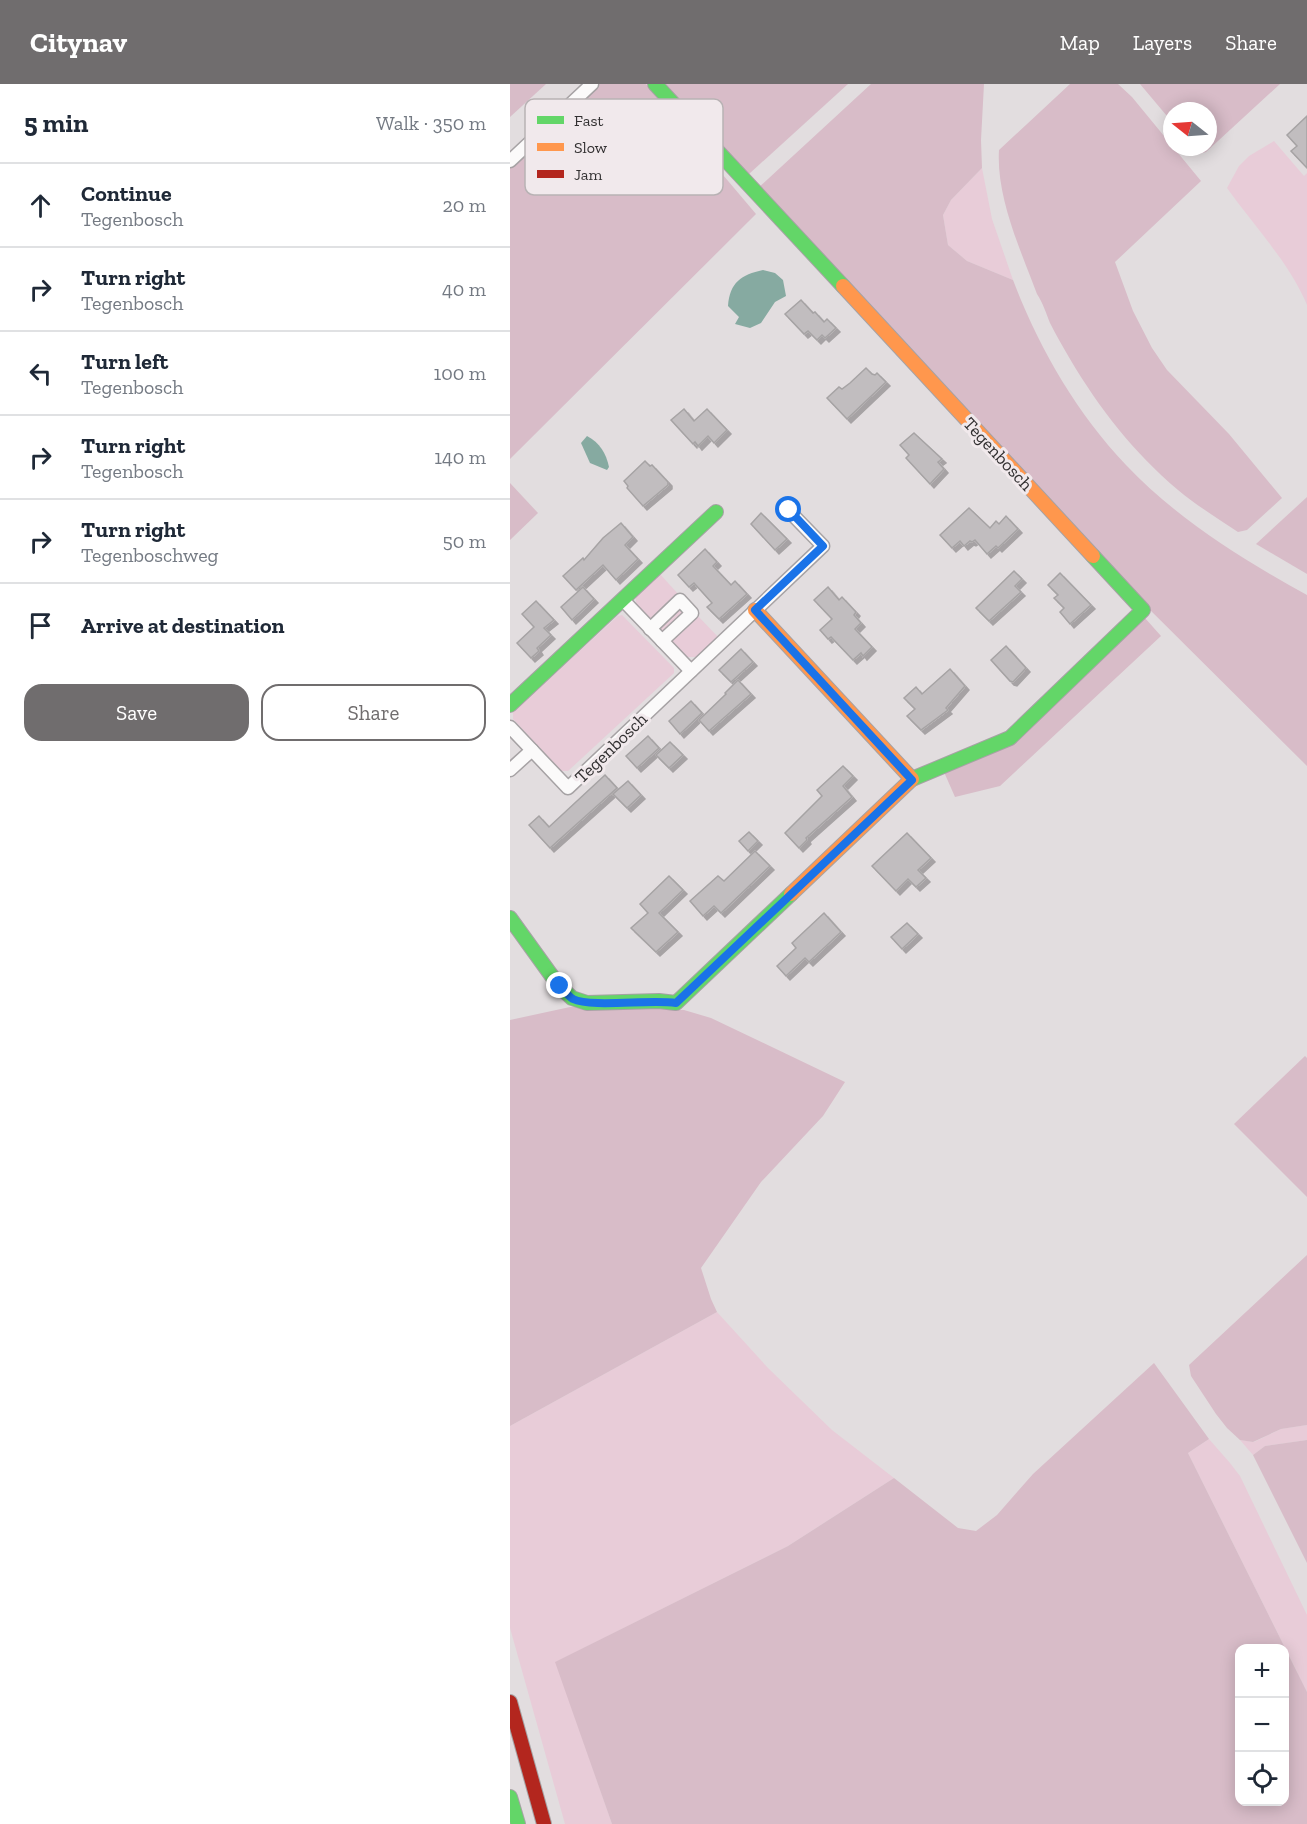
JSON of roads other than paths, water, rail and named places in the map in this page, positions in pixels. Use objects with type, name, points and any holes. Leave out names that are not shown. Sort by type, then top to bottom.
[{"type":"street","points":[[576,99],[592,84]]},
{"type":"street","name":"Tegenbosch","points":[[655,84],[669,99]]},
{"type":"street","points":[[510,161],[525,147]]},
{"type":"street","name":"Tegenbosch","points":[[510,918],[560,986],[572,998],[587,1003],[659,1000],[676,1003],[912,780],[1010,738],[1143,610],[723,157]]},
{"type":"street","name":"Tegenbosch","points":[[510,727],[568,788],[823,546],[789,510]]},
{"type":"street","points":[[510,705],[716,512]]},
{"type":"street","points":[[623,600],[691,671]]},
{"type":"street","points":[[651,628],[680,600],[692,613],[662,641]]},
{"type":"street","points":[[755,610],[912,780]]},
{"type":"street","points":[[510,770],[532,750]]},
{"type":"street","points":[[510,1702],[544,1824]]},
{"type":"street","points":[[510,1797],[518,1824]]}]
